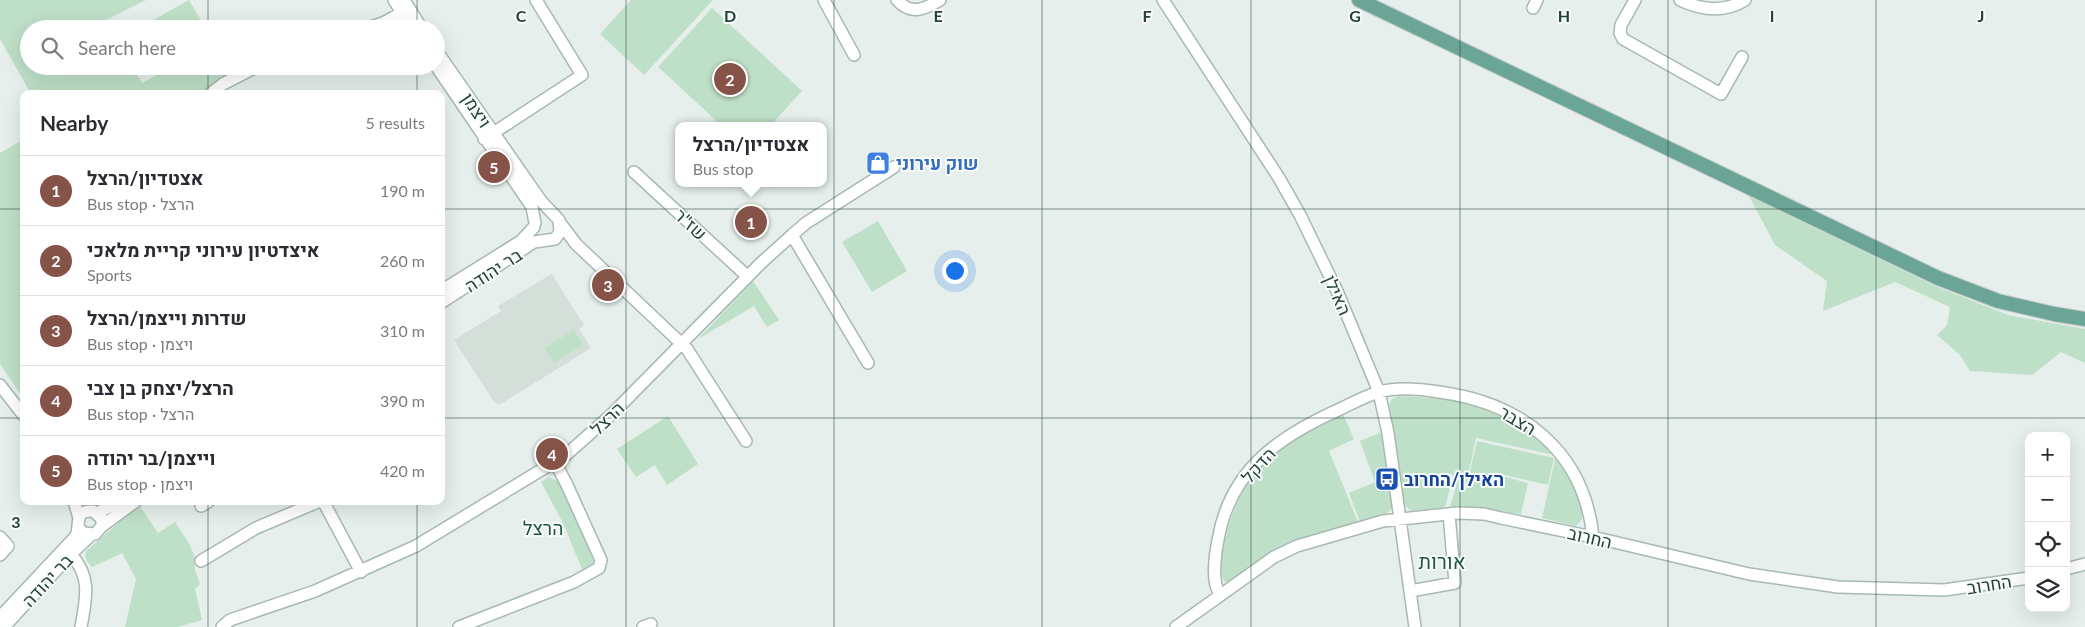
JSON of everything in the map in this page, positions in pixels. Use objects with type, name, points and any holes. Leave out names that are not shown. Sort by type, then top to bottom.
[{"type":"main road","points":[[1359,0],[1938,278],[1998,301],[2085,319]]},
{"type":"street","points":[[394,0],[405,8],[415,20]]},
{"type":"street","points":[[489,136],[582,75],[536,0]]},
{"type":"street","points":[[824,0],[854,55]]},
{"type":"street","points":[[901,4],[917,11],[923,10],[940,0]]},
{"type":"street","name":"האילן","points":[[1163,0],[1300,215],[1333,283],[1379,392],[1386,420],[1415,627]]},
{"type":"street","points":[[1635,0],[1621,25],[1620,33],[1622,38],[1721,94],[1742,57]]},
{"type":"street","points":[[1680,0],[1692,5],[1710,8],[1729,7],[1745,0]]},
{"type":"street","points":[[382,20],[405,8]]},
{"type":"street","points":[[405,8],[409,20]]},
{"type":"street","name":"ויצמן","points":[[445,65],[532,207],[534,225]]},
{"type":"street","points":[[215,90],[240,75]]},
{"type":"street","name":"ויצמן","points":[[443,75],[567,234],[683,344],[704,373],[746,442]]},
{"type":"street","name":"הרצל","points":[[222,627],[230,620],[315,591],[416,546],[555,462],[584,440],[612,414],[748,276],[792,235],[806,223],[894,167]]},
{"type":"street","name":"שז\"ר","points":[[634,172],[748,276]]},
{"type":"street","points":[[547,214],[557,219],[560,232],[550,240],[537,236],[534,225],[541,216],[547,214]]},
{"type":"street","name":"בר יהודה","points":[[445,288],[521,241],[534,225]]},
{"type":"street","points":[[792,235],[868,363]]},
{"type":"street","name":"ויצמן","points":[[550,240],[564,240],[582,249]]},
{"type":"street","name":"בר יהודה","points":[[445,300],[534,242],[550,240]]},
{"type":"street","points":[[0,385],[20,411]]},
{"type":"street","name":"הצבר","points":[[1379,392],[1420,390],[1460,395],[1489,404],[1521,419],[1555,446],[1576,476],[1588,506],[1593,537]]},
{"type":"street","name":"הדקל","points":[[1220,595],[1216,588],[1215,578],[1217,544],[1222,520],[1230,500],[1249,469],[1272,447],[1299,429],[1379,392]]},
{"type":"street","points":[[459,627],[574,582],[599,568],[601,560],[555,462]]},
{"type":"street","points":[[76,505],[83,533],[91,535],[98,532],[102,526],[131,505]]},
{"type":"street","points":[[82,505],[102,519],[102,526]]},
{"type":"street","points":[[79,522],[83,513],[93,512],[110,505]]},
{"type":"street","points":[[201,560],[256,528],[311,505]]},
{"type":"street","points":[[323,505],[361,572]]},
{"type":"street","points":[[1410,591],[1455,584],[1449,514]]},
{"type":"street","name":"החרוב","points":[[1176,627],[1274,557],[1297,546],[1370,524],[1400,518],[1449,514],[1484,514],[1593,537],[1749,574],[1838,587],[1944,590],[2025,579]]},
{"type":"street","name":"בר יהודה","points":[[0,617],[73,540],[78,532],[79,522]]},
{"type":"street","name":"בר יהודה","points":[[4,627],[91,535]]},
{"type":"street","points":[[0,536],[8,546],[0,555]]},
{"type":"street","points":[[71,554],[81,568],[87,584],[81,627]]},
{"type":"street","points":[[2070,568],[2085,564]]},
{"type":"shaded area","points":[[552,274],[584,325],[579,329],[591,348],[499,405],[492,399],[454,340],[501,311],[498,306]]},
{"type":"green space","points":[[0,0],[146,0],[106,20],[20,20],[20,74],[0,39]]},
{"type":"green space","points":[[189,0],[201,20],[153,20]]},
{"type":"green space","points":[[631,0],[713,0],[644,75],[600,34]]},
{"type":"green space","points":[[712,8],[802,91],[774,122],[718,122],[658,67]]},
{"type":"green space","points":[[20,75],[137,75],[142,83],[157,75],[226,75],[206,90],[29,90]]},
{"type":"green space","points":[[20,141],[20,393],[0,364],[0,153]]},
{"type":"green space","points":[[1749,196],[1935,286],[2008,315],[2085,329],[2085,363],[2061,352],[2032,375],[1970,371],[1960,355],[1937,335],[1947,325],[1950,307],[1895,282],[1823,311],[1827,281],[1775,245]]},
{"type":"green space","points":[[878,221],[907,271],[872,292],[842,242]]},
{"type":"green space","points":[[753,281],[779,320],[767,327],[754,306],[698,339]]},
{"type":"green space","points":[[574,330],[583,345],[554,363],[544,348]]},
{"type":"green space","points":[[1399,396],[1444,400],[1483,408],[1519,426],[1554,455],[1476,438],[1468,476],[1456,475],[1497,483],[1498,475],[1528,483],[1521,514],[1450,506],[1456,487],[1452,474],[1445,473],[1450,487],[1446,505],[1442,508],[1411,511],[1403,503],[1389,405],[1392,399]]},
{"type":"green space","points":[[1343,414],[1354,439],[1329,451],[1358,522],[1288,542],[1227,583],[1225,582],[1221,568],[1225,541],[1232,516],[1241,495],[1253,477],[1283,448],[1301,436]]},
{"type":"green space","points":[[668,416],[698,464],[667,485],[655,465],[636,477],[617,449]]},
{"type":"green space","points":[[1382,432],[1392,507],[1383,515],[1360,522],[1349,493],[1375,482],[1360,441]]},
{"type":"green space","points":[[1477,441],[1554,458],[1548,485],[1496,473],[1494,481],[1469,476]]},
{"type":"green space","points":[[1555,459],[1571,479],[1581,503],[1582,519],[1576,526],[1542,518]]},
{"type":"green space","points":[[549,477],[559,482],[565,492],[593,560],[592,567],[584,574],[563,523],[541,482]]},
{"type":"green space","points":[[139,505],[158,533],[175,522],[190,545],[195,558],[195,570],[200,584],[195,589],[202,620],[178,627],[125,627],[136,579],[122,553],[92,567],[87,562],[86,551]]},
{"type":"place","name":"איצדטיון עירוני קריית מלאכי","points":[[730,79]]},
{"type":"place","name":"שוק עירוני","points":[[878,163]]},
{"type":"place","name":"וייצמן/בר יהודה","points":[[494,167]]},
{"type":"place","name":"אצטדיון/הרצל","points":[[751,222]]},
{"type":"place","name":"שדרות וייצמן/הרצל","points":[[608,285]]},
{"type":"place","name":"הרצל/יצחק בן צבי","points":[[552,454]]},
{"type":"place","name":"האילן/החרוב","points":[[1387,479]]},
{"type":"district","name":"הרצל","points":[[543,527]]},
{"type":"district","name":"אורות","points":[[1442,561]]}]
